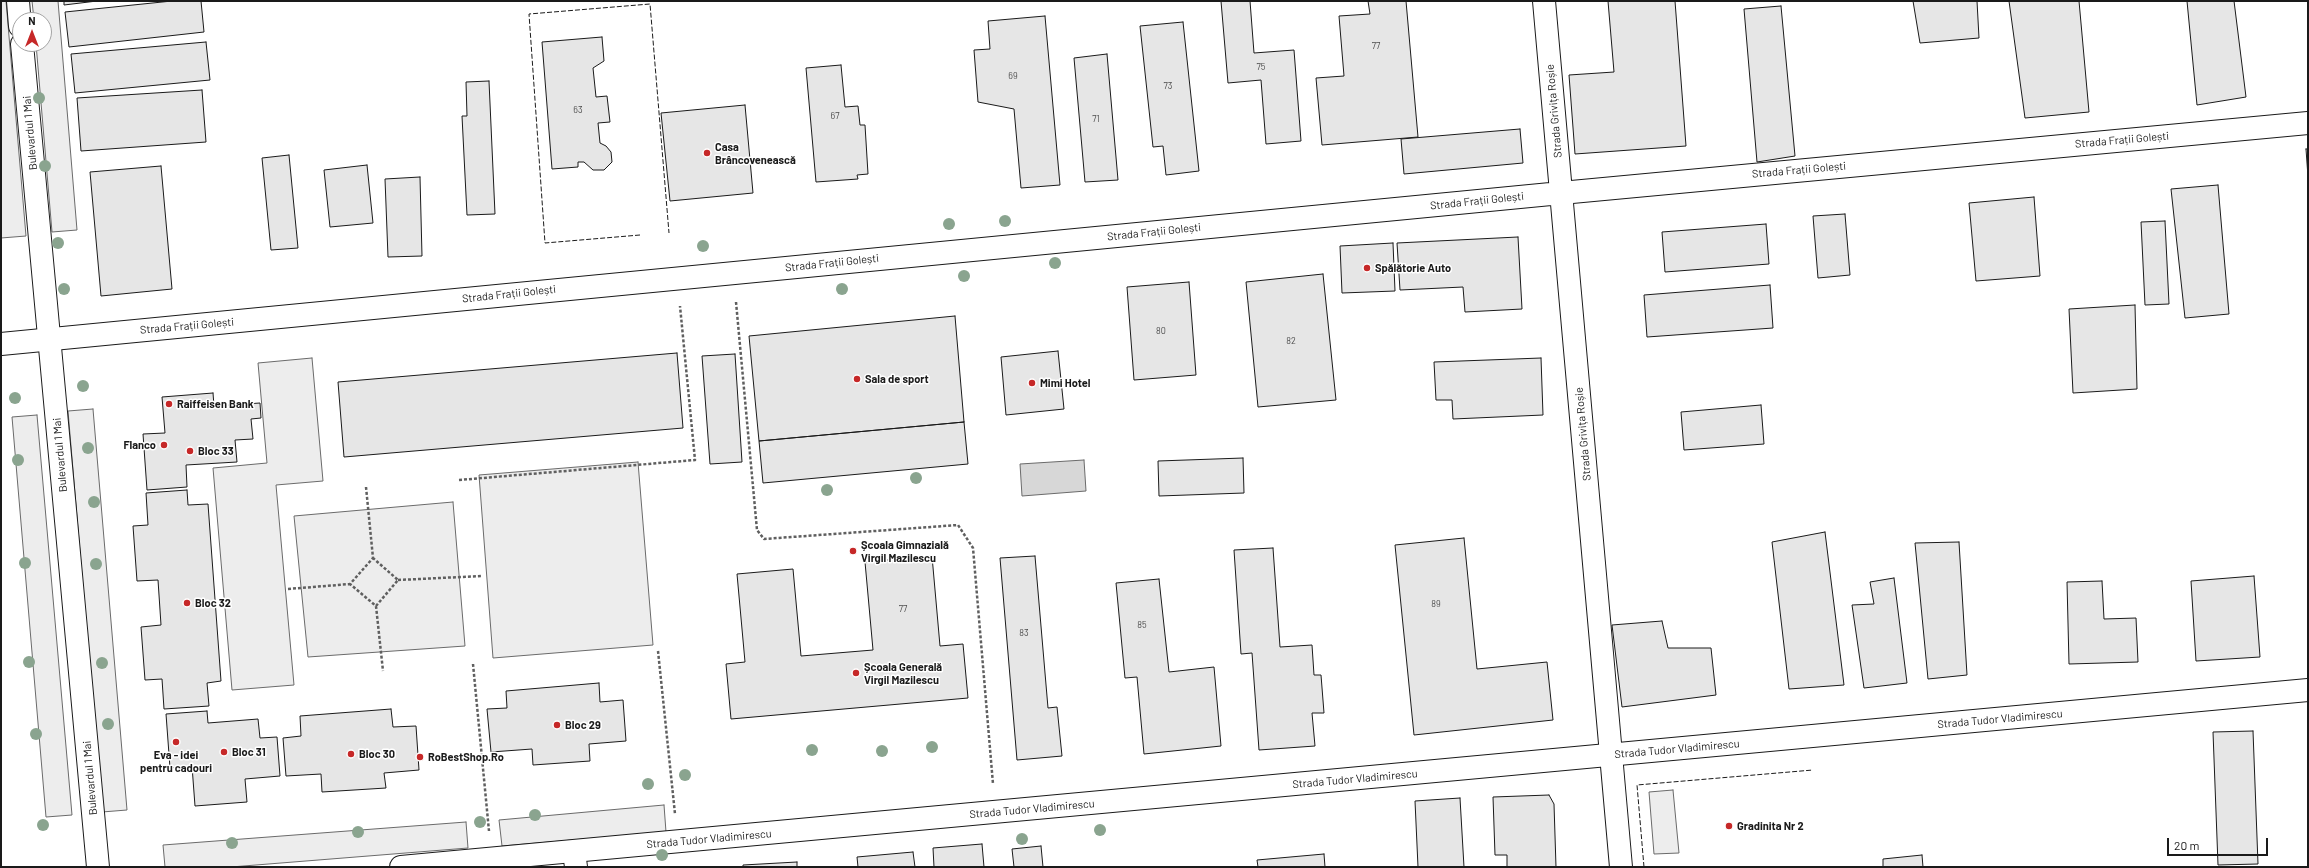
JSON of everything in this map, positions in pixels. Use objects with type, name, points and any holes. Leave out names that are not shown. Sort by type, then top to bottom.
[{"type":"street","points":[[18,1],[19,12]]},
{"type":"street","name":"Strada Grivița Roșie","points":[[1544,1],[1621,867]]},
{"type":"street","name":"Bulevardul 1 Mai","points":[[23,52],[98,867]]},
{"type":"street","name":"Strada Frații Golești","points":[[1,344],[1561,193],[2308,123]]},
{"type":"street","name":"Strada Tudor Vladimirescu","points":[[401,867],[492,859],[575,860],[678,842],[2308,690]]},
{"type":"path","points":[[733,273],[757,530],[764,539],[958,525],[973,548],[996,812]]},
{"type":"path","points":[[459,480],[695,460],[677,278]]},
{"type":"path","points":[[366,487],[372,558],[398,580],[482,576]]},
{"type":"path","points":[[350,584],[372,558]]},
{"type":"path","points":[[376,606],[398,580]]},
{"type":"path","points":[[288,589],[350,584],[376,606],[383,671]]},
{"type":"path","points":[[658,651],[678,842]]},
{"type":"path","points":[[474,664],[492,859]]},
{"type":"shaded area","points":[[1,1],[6,1],[26,236],[1,238]]},
{"type":"shaded area","points":[[32,1],[58,1],[77,230],[52,232],[37,52],[52,52],[52,12],[33,12]]},
{"type":"shaded area","points":[[312,358],[323,481],[276,485],[294,685],[232,690],[213,468],[267,463],[258,363]]},
{"type":"shaded area","points":[[93,409],[127,810],[102,812],[68,411]]},
{"type":"shaded area","points":[[37,415],[72,815],[46,817],[12,417]]},
{"type":"shaded area","points":[[1084,460],[1086,491],[1022,496],[1020,464]]},
{"type":"shaded area","points":[[638,462],[653,645],[493,658],[479,475]]},
{"type":"shaded area","points":[[453,502],[465,646],[308,657],[294,516]]},
{"type":"shaded area","points":[[1673,790],[1679,853],[1654,854],[1649,792]]},
{"type":"shaded area","points":[[664,805],[666,832],[502,846],[499,820]]},
{"type":"shaded area","points":[[466,822],[468,848],[231,867],[165,867],[163,845]]},
{"type":"building","points":[[64,1],[97,1],[64,5]]},
{"type":"building","points":[[172,1],[201,1],[204,32],[69,47],[65,12]]},
{"type":"building","points":[[1221,1],[1250,1],[1254,53],[1294,50],[1301,141],[1266,144],[1261,80],[1228,83]]},
{"type":"building","points":[[1368,1],[1406,1],[1418,137],[1322,145],[1316,78],[1344,76],[1339,16],[1370,14]]},
{"type":"building","points":[[1608,1],[1675,1],[1686,146],[1575,154],[1569,75],[1614,72]]},
{"type":"building","points":[[1913,1],[1977,1],[1979,38],[1920,43]]},
{"type":"building","points":[[2009,1],[2079,1],[2089,112],[2025,118]]},
{"type":"building","points":[[2187,1],[2234,1],[2246,97],[2197,105]]},
{"type":"building","points":[[1781,6],[1795,156],[1757,162],[1744,9]]},
{"type":"building","points":[[1045,16],[1060,185],[1021,188],[1014,109],[978,102],[974,50],[990,49],[988,21]]},
{"type":"building","points":[[1183,22],[1199,171],[1166,175],[1163,146],[1153,147],[1140,26]]},
{"type":"building","points":[[602,37],[604,61],[593,68],[596,97],[607,96],[610,122],[598,123],[600,143],[606,146],[611,152],[612,162],[604,170],[593,170],[584,162],[578,162],[578,167],[552,169],[542,42]]},
{"type":"building","points":[[206,42],[210,80],[75,93],[71,54]]},
{"type":"building","points":[[1107,54],[1118,180],[1085,182],[1074,58]]},
{"type":"building","points":[[841,65],[845,107],[858,106],[860,125],[865,125],[868,174],[857,175],[858,179],[816,182],[806,68]]},
{"type":"building","points":[[489,81],[495,214],[467,215],[462,116],[467,116],[466,82]]},
{"type":"building","points":[[202,90],[206,142],[81,151],[77,98]]},
{"type":"building","name":"Casa Brâncovenească","points":[[745,105],[753,193],[670,201],[661,113]]},
{"type":"building","points":[[1520,129],[1523,163],[1404,174],[1401,139]]},
{"type":"building","points":[[2306,149],[2308,149],[2308,177]]},
{"type":"building","points":[[289,155],[298,248],[271,250],[262,158]]},
{"type":"building","points":[[367,165],[373,223],[330,227],[324,170]]},
{"type":"building","points":[[161,166],[172,289],[101,296],[90,172]]},
{"type":"building","points":[[420,177],[422,256],[388,257],[385,179]]},
{"type":"building","points":[[2218,185],[2229,314],[2185,318],[2171,189]]},
{"type":"building","points":[[2034,197],[2040,276],[1976,281],[1969,203]]},
{"type":"building","points":[[1845,214],[1850,275],[1818,278],[1813,216]]},
{"type":"building","points":[[2165,221],[2169,304],[2145,305],[2141,222]]},
{"type":"building","points":[[1766,224],[1769,264],[1665,272],[1662,232]]},
{"type":"building","points":[[1518,237],[1522,309],[1465,312],[1463,287],[1400,290],[1397,243]]},
{"type":"building","name":"Spălătorie Auto","points":[[1393,243],[1395,291],[1342,293],[1340,246]]},
{"type":"building","points":[[1323,274],[1336,400],[1258,407],[1246,282]]},
{"type":"building","points":[[1189,282],[1196,375],[1134,380],[1127,287]]},
{"type":"building","points":[[1770,285],[1773,328],[1647,337],[1644,295]]},
{"type":"building","points":[[2135,305],[2137,389],[2073,393],[2069,309]]},
{"type":"building","name":"Sala de sport","points":[[955,316],[964,422],[759,441],[749,336]]},
{"type":"building","name":"Mimi Hotel","points":[[1058,351],[1064,409],[1006,415],[1001,357]]},
{"type":"building","points":[[677,353],[683,428],[344,457],[338,382]]},
{"type":"building","points":[[735,354],[742,462],[710,464],[702,356]]},
{"type":"building","points":[[1541,358],[1543,415],[1453,419],[1452,400],[1436,400],[1434,362]]},
{"type":"building","name":"Bloc 33","points":[[213,393],[214,406],[260,403],[261,418],[251,419],[253,439],[235,440],[237,462],[186,465],[187,487],[147,490],[143,434],[165,433],[162,397]]},
{"type":"building","points":[[1761,405],[1764,444],[1684,450],[1681,412]]},
{"type":"building","points":[[964,422],[968,464],[763,483],[759,441]]},
{"type":"building","points":[[1243,458],[1244,493],[1159,496],[1158,461]]},
{"type":"building","name":"Bloc 32","points":[[187,490],[188,505],[208,504],[221,681],[207,683],[209,706],[164,709],[162,679],[145,680],[141,627],[161,625],[158,580],[137,581],[133,526],[148,525],[146,493]]},
{"type":"building","points":[[1825,532],[1844,685],[1789,689],[1772,542]]},
{"type":"building","points":[[1464,538],[1477,669],[1547,662],[1553,720],[1414,735],[1395,545]]},
{"type":"building","points":[[1959,542],[1967,675],[1928,679],[1915,543]]},
{"type":"building","points":[[1273,548],[1280,647],[1312,645],[1314,675],[1321,675],[1324,713],[1312,713],[1315,746],[1259,750],[1252,653],[1241,654],[1234,550]]},
{"type":"building","points":[[932,556],[940,646],[963,644],[968,698],[731,719],[726,664],[745,662],[737,574],[793,569],[801,656],[873,650],[865,562]]},
{"type":"building","points":[[1035,556],[1048,708],[1057,707],[1062,756],[1017,760],[1000,558]]},
{"type":"building","points":[[2254,576],[2260,657],[2196,661],[2191,581]]},
{"type":"building","points":[[1894,578],[1907,683],[1864,688],[1852,605],[1874,604],[1870,582]]},
{"type":"building","points":[[1159,579],[1169,672],[1214,667],[1221,746],[1144,754],[1137,677],[1125,678],[1116,583]]},
{"type":"building","points":[[2102,581],[2104,619],[2136,618],[2138,662],[2069,664],[2067,582]]},
{"type":"building","points":[[1662,621],[1668,648],[1711,648],[1716,695],[1622,707],[1612,625]]},
{"type":"building","name":"Bloc 29","points":[[599,683],[600,702],[623,700],[626,741],[589,744],[590,761],[533,765],[532,749],[491,752],[487,709],[507,708],[506,691]]},
{"type":"building","name":"Bloc 30","points":[[391,709],[393,727],[416,726],[419,770],[384,773],[386,788],[322,792],[321,774],[286,776],[283,738],[301,736],[300,716]]},
{"type":"building","name":"Bloc 31","points":[[207,711],[208,723],[258,719],[260,738],[277,737],[280,776],[245,779],[247,802],[195,806],[192,766],[170,768],[166,714]]},
{"type":"building","points":[[2253,731],[2258,864],[2218,865],[2213,732]]},
{"type":"building","points":[[1549,795],[1554,804],[1556,867],[1507,867],[1507,855],[1495,855],[1493,797]]},
{"type":"building","points":[[1460,798],[1464,867],[1418,867],[1415,801]]},
{"type":"building","points":[[982,844],[984,867],[934,867],[933,848]]},
{"type":"building","points":[[1041,846],[1043,867],[1014,867],[1012,849]]},
{"type":"building","points":[[913,852],[915,867],[858,867],[857,857]]},
{"type":"building","points":[[1324,854],[1325,867],[1258,867],[1257,860]]},
{"type":"building","points":[[1922,855],[1923,867],[1883,867],[1883,859]]},
{"type":"building","points":[[797,862],[797,867],[743,867],[743,865]]},
{"type":"fence","points":[[640,235],[545,243],[529,14],[650,4],[669,233]]},
{"type":"fence","points":[[1644,867],[1637,785],[1813,770]]},
{"type":"place","name":"Casa Brâncovenească","points":[[707,153]]},
{"type":"place","name":"Spălătorie Auto","points":[[1367,268]]},
{"type":"place","name":"Sala de sport","points":[[857,379]]},
{"type":"place","name":"Mimi Hotel","points":[[1032,383]]},
{"type":"place","name":"Raiffeisen Bank","points":[[169,404]]},
{"type":"place","name":"Flanco","points":[[164,445]]},
{"type":"place","name":"Bloc 33","points":[[190,451]]},
{"type":"place","name":"Școala Gimnazială Virgil Mazilescu","points":[[853,551]]},
{"type":"place","name":"Bloc 32","points":[[187,603]]},
{"type":"place","name":"Școala Generală Virgil Mazilescu","points":[[856,673]]},
{"type":"place","name":"Bloc 29","points":[[557,725]]},
{"type":"place","name":"Eva - idei pentru cadouri","points":[[176,742]]},
{"type":"place","name":"Bloc 31","points":[[224,752]]},
{"type":"place","name":"Bloc 30","points":[[351,754]]},
{"type":"place","name":"RoBestShop.Ro","points":[[420,757]]},
{"type":"place","name":"Gradinita Nr 2","points":[[1729,826]]}]
